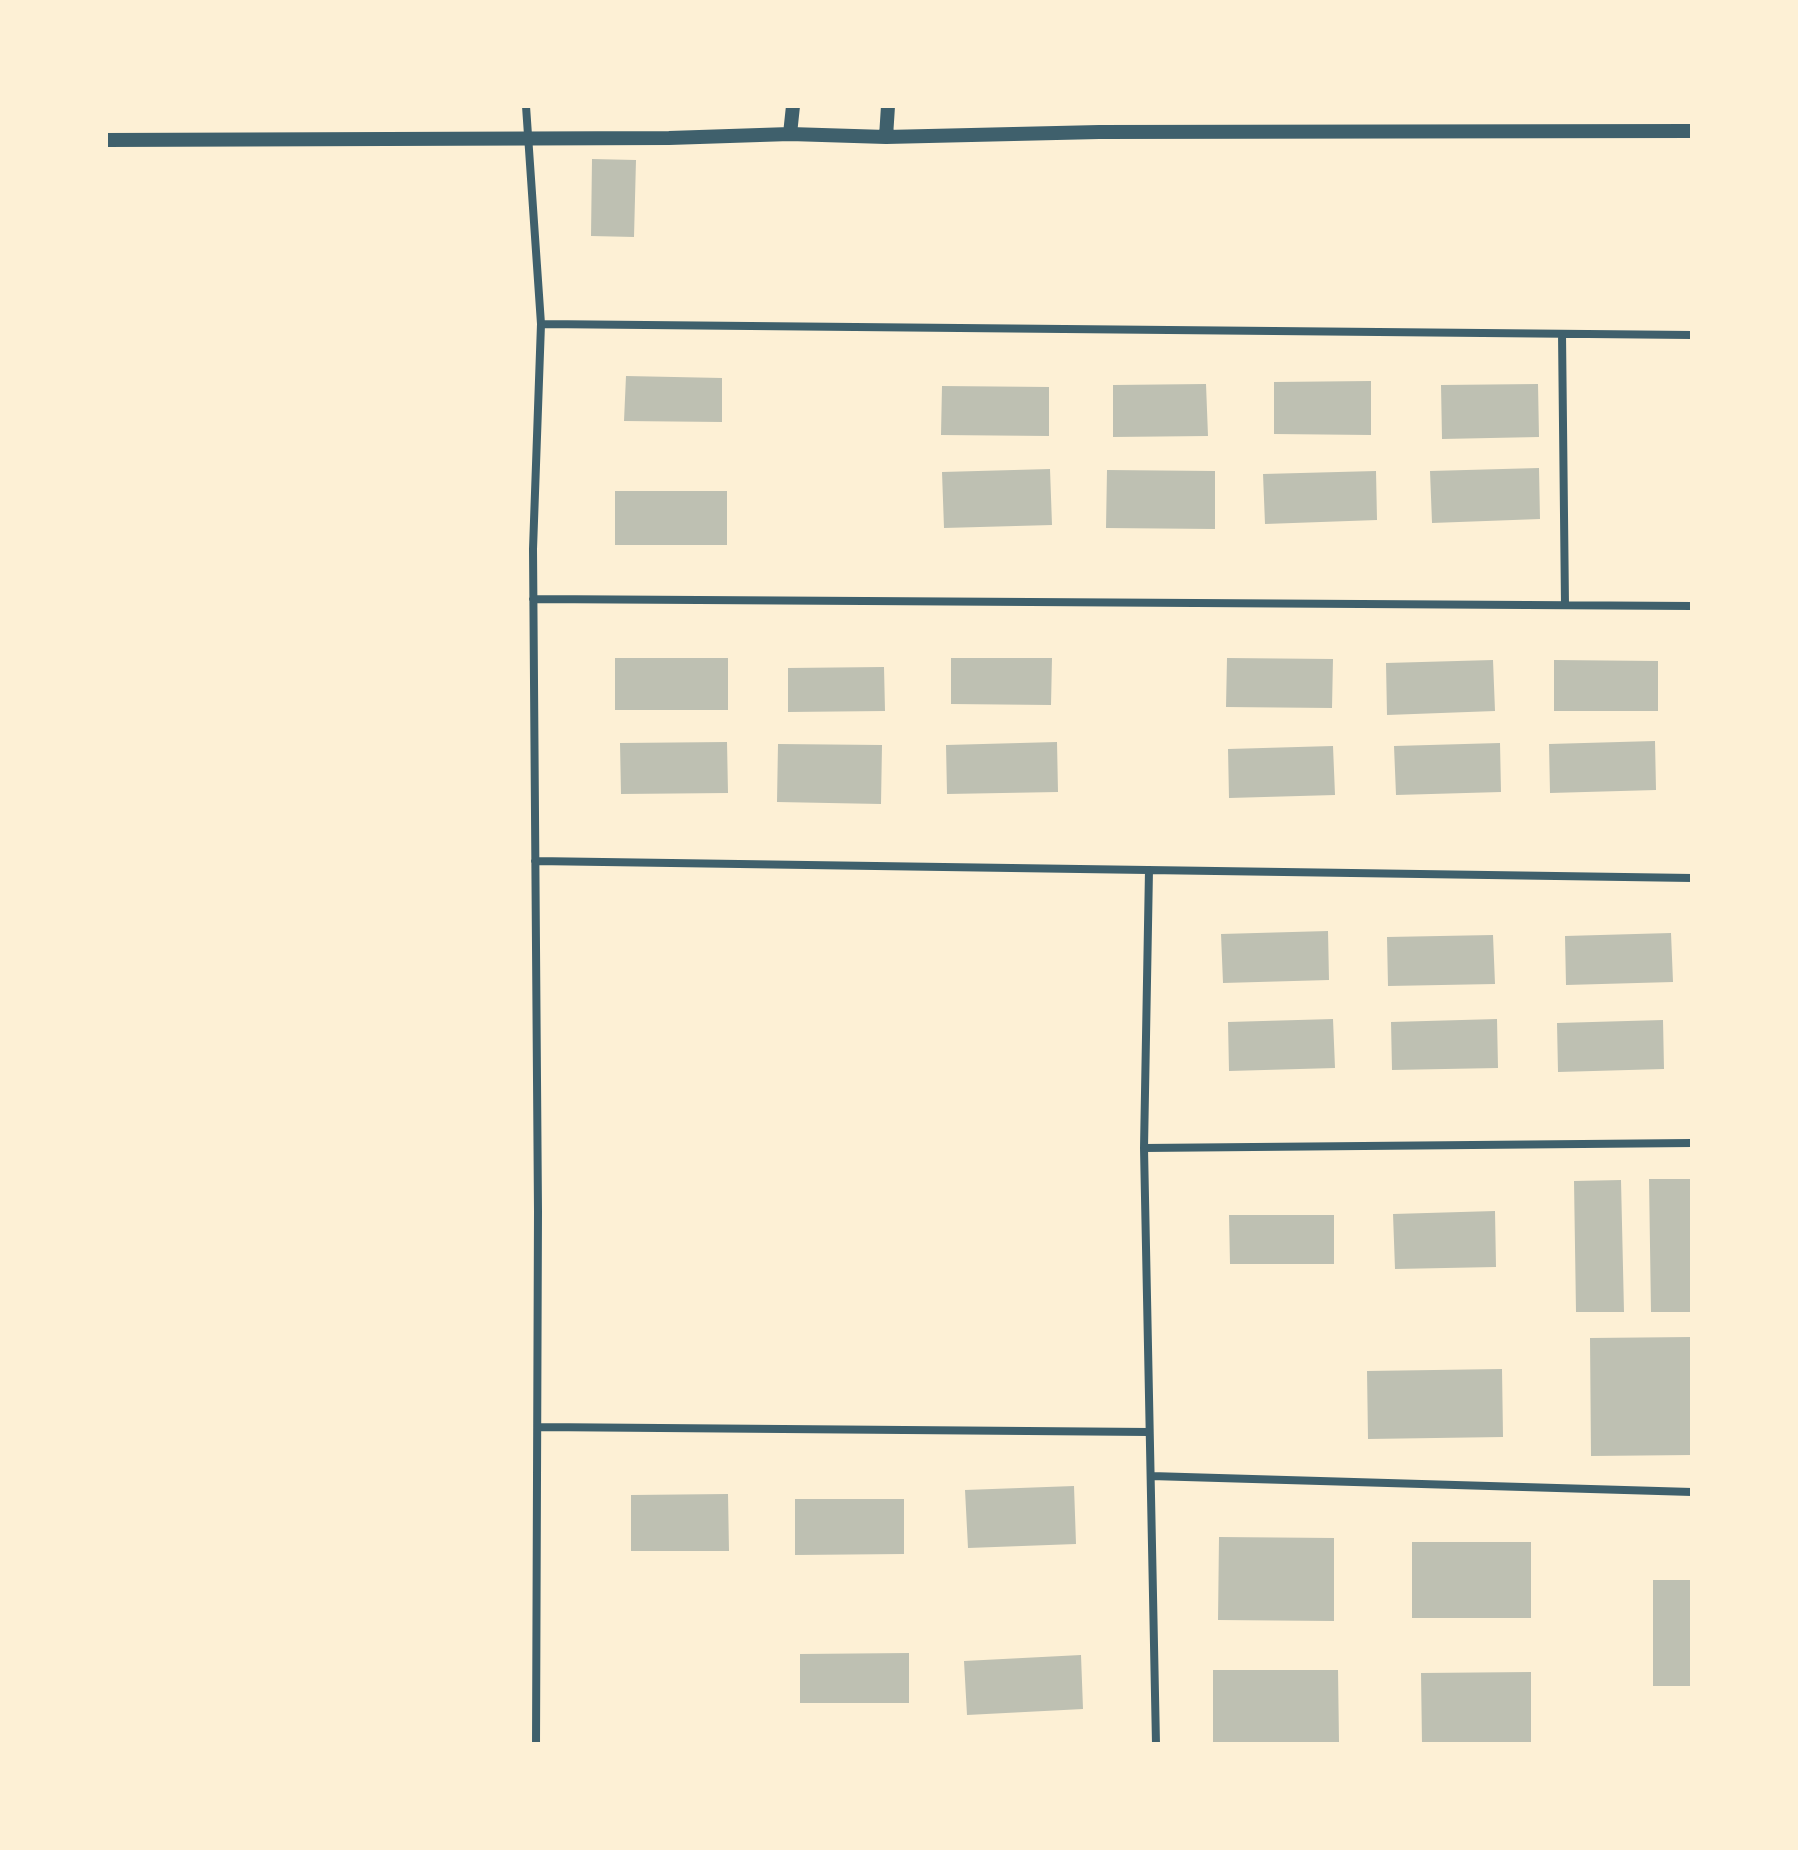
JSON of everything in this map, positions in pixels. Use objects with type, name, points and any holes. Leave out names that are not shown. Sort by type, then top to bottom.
[{"type":"street","points":[[526,106],[541,324],[533,599],[538,1427],[536,1744]]},
{"type":"street","points":[[790,134],[793,106]]},
{"type":"street","points":[[886,137],[888,106]]},
{"type":"street","points":[[106,140],[1692,131]]},
{"type":"street","points":[[541,324],[1692,335]]},
{"type":"street","points":[[1562,334],[1565,605]]},
{"type":"street","points":[[533,599],[1692,606]]},
{"type":"street","points":[[535,861],[1692,878]]},
{"type":"street","points":[[1149,870],[1144,1148],[1156,1744]]},
{"type":"street","points":[[1144,1148],[1692,1143]]},
{"type":"street","points":[[538,1427],[1149,1432]]},
{"type":"street","points":[[1151,1476],[1692,1492]]},
{"type":"building","points":[[592,159],[636,160],[634,237],[591,236]]},
{"type":"building","points":[[626,376],[722,378],[722,422],[624,421]]},
{"type":"building","points":[[1371,381],[1371,435],[1274,434],[1274,382]]},
{"type":"building","points":[[1206,384],[1208,436],[1113,437],[1113,385]]},
{"type":"building","points":[[1538,384],[1539,437],[1442,439],[1441,385]]},
{"type":"building","points":[[942,386],[1049,387],[1049,436],[941,435]]},
{"type":"building","points":[[1539,468],[1540,519],[1432,523],[1430,471]]},
{"type":"building","points":[[1050,469],[1052,525],[944,528],[942,472]]},
{"type":"building","points":[[1107,470],[1215,471],[1215,529],[1106,528]]},
{"type":"building","points":[[1376,471],[1377,520],[1265,524],[1263,474]]},
{"type":"building","points":[[615,491],[727,491],[727,545],[615,545]]},
{"type":"building","points":[[615,658],[728,658],[728,710],[615,710]]},
{"type":"building","points":[[951,658],[1052,658],[1051,705],[951,704]]},
{"type":"building","points":[[1227,658],[1333,659],[1332,708],[1226,707]]},
{"type":"building","points":[[1493,660],[1495,711],[1387,715],[1386,663]]},
{"type":"building","points":[[1554,660],[1658,661],[1658,711],[1554,711]]},
{"type":"building","points":[[884,667],[885,711],[788,712],[788,668]]},
{"type":"building","points":[[1655,741],[1656,790],[1550,793],[1549,744]]},
{"type":"building","points":[[727,742],[728,793],[621,794],[620,743]]},
{"type":"building","points":[[1057,742],[1058,792],[947,794],[946,745]]},
{"type":"building","points":[[1500,743],[1501,792],[1396,795],[1394,746]]},
{"type":"building","points":[[778,744],[882,745],[881,804],[777,802]]},
{"type":"building","points":[[1333,746],[1335,795],[1229,798],[1228,749]]},
{"type":"building","points":[[1328,931],[1329,980],[1223,983],[1221,934]]},
{"type":"building","points":[[1671,933],[1673,982],[1566,985],[1565,936]]},
{"type":"building","points":[[1493,935],[1495,984],[1388,986],[1387,937]]},
{"type":"building","points":[[1333,1019],[1335,1068],[1229,1071],[1228,1022]]},
{"type":"building","points":[[1497,1019],[1498,1068],[1392,1070],[1391,1022]]},
{"type":"building","points":[[1663,1020],[1664,1069],[1558,1072],[1557,1023]]},
{"type":"building","points":[[1649,1179],[1692,1179],[1692,1312],[1651,1312]]},
{"type":"building","points":[[1621,1180],[1624,1312],[1576,1312],[1574,1181]]},
{"type":"building","points":[[1495,1211],[1496,1267],[1395,1269],[1393,1214]]},
{"type":"building","points":[[1229,1215],[1334,1215],[1334,1264],[1230,1264]]},
{"type":"building","points":[[1692,1337],[1692,1455],[1591,1456],[1590,1338]]},
{"type":"building","points":[[1502,1369],[1503,1437],[1368,1439],[1367,1371]]},
{"type":"building","points":[[1074,1486],[1076,1544],[968,1548],[965,1490]]},
{"type":"building","points":[[728,1494],[729,1551],[631,1551],[631,1495]]},
{"type":"building","points":[[795,1499],[904,1499],[904,1554],[795,1555]]},
{"type":"building","points":[[1219,1537],[1334,1538],[1334,1621],[1218,1620]]},
{"type":"building","points":[[1412,1542],[1531,1542],[1531,1618],[1412,1618]]},
{"type":"building","points":[[1653,1580],[1692,1580],[1692,1686],[1653,1686]]},
{"type":"building","points":[[909,1653],[909,1703],[800,1703],[800,1654]]},
{"type":"building","points":[[1081,1655],[1083,1709],[967,1715],[964,1661]]},
{"type":"building","points":[[1213,1670],[1338,1670],[1339,1742],[1213,1743]]},
{"type":"building","points":[[1531,1672],[1531,1743],[1422,1744],[1421,1673]]}]
